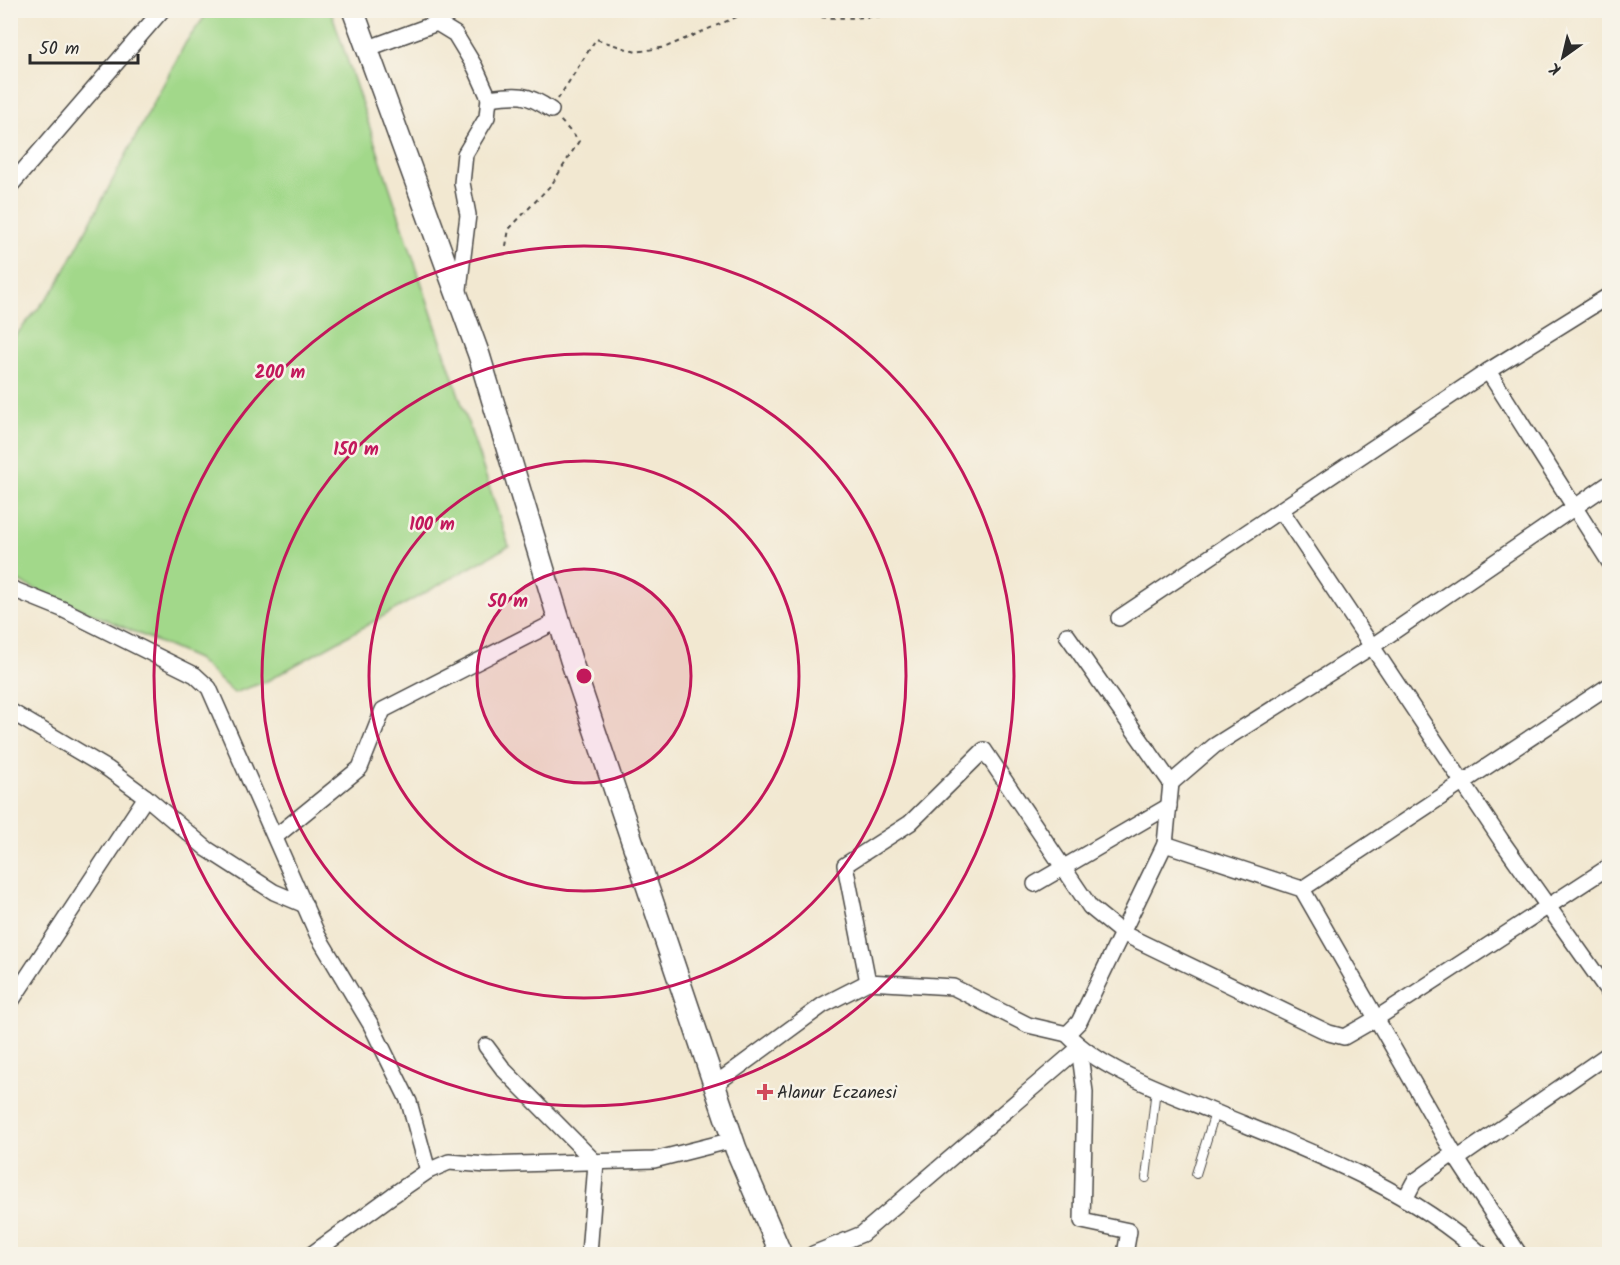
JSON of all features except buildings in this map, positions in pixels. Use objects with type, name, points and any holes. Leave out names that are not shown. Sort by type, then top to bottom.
[{"type":"main road","points":[[353,10],[479,355],[559,620],[714,1085],[733,1140],[781,1254]]},
{"type":"street","points":[[10,186],[162,10]]},
{"type":"street","points":[[366,49],[437,23],[455,34],[475,67],[489,98],[487,117],[465,154],[462,183],[468,215],[458,300]]},
{"type":"street","points":[[489,98],[518,94],[534,98],[551,110]]},
{"type":"street","points":[[1119,618],[1488,371],[1610,295]]},
{"type":"street","points":[[1488,371],[1610,563]]},
{"type":"street","points":[[1171,783],[1214,746],[1371,647],[1610,483]]},
{"type":"street","points":[[1281,510],[1462,782],[1610,994]]},
{"type":"street","points":[[10,588],[62,609],[195,675],[209,688],[318,936],[371,1025],[409,1102],[428,1172]]},
{"type":"street","points":[[275,837],[360,768],[383,710],[559,620]]},
{"type":"street","points":[[1067,635],[1171,783],[1165,844],[1079,1022],[1067,1034]]},
{"type":"street","points":[[1302,889],[1610,685]]},
{"type":"street","points":[[10,711],[108,769],[146,797],[207,849],[274,892],[305,905]]},
{"type":"street","points":[[868,981],[845,865],[910,823],[984,750],[1090,907],[1122,933],[1329,1033],[1344,1037],[1377,1018],[1610,866]]},
{"type":"street","points":[[10,1003],[146,797]]},
{"type":"street","points":[[1035,884],[1169,806]]},
{"type":"street","points":[[1165,844],[1302,889],[1456,1156],[1519,1254]]},
{"type":"street","points":[[714,1085],[823,1005],[868,981],[953,987],[1028,1025],[1067,1034],[1079,1048],[1156,1088],[1319,1155],[1405,1199],[1455,1232],[1481,1254]]},
{"type":"street","points":[[486,1046],[504,1070],[596,1163],[589,1254]]},
{"type":"street","points":[[846,1254],[862,1234],[1079,1048]]},
{"type":"street","points":[[1079,1048],[1085,1092],[1082,1221],[1129,1231],[1125,1254]]},
{"type":"street","points":[[1405,1199],[1414,1182],[1610,1053]]},
{"type":"street","points":[[312,1254],[428,1172],[449,1162],[487,1165],[654,1160],[733,1140]]},
{"type":"street","points":[[813,1254],[862,1234]]},
{"type":"lane","points":[[1146,1178],[1156,1088]]},
{"type":"lane","points":[[1196,1174],[1215,1113]]},
{"type":"path","points":[[506,246],[509,229],[552,184],[579,141],[551,110],[596,39],[636,52],[666,47],[753,10]]},
{"type":"path","points":[[759,10],[801,17],[854,20],[902,14],[909,10]]},
{"type":"green space","points":[[209,11],[331,11],[509,546],[267,681],[234,693],[197,659],[10,578],[11,341],[56,287],[186,42]]},
{"type":"place","name":"Alanur Eczanesi","points":[[765,1092]]}]
